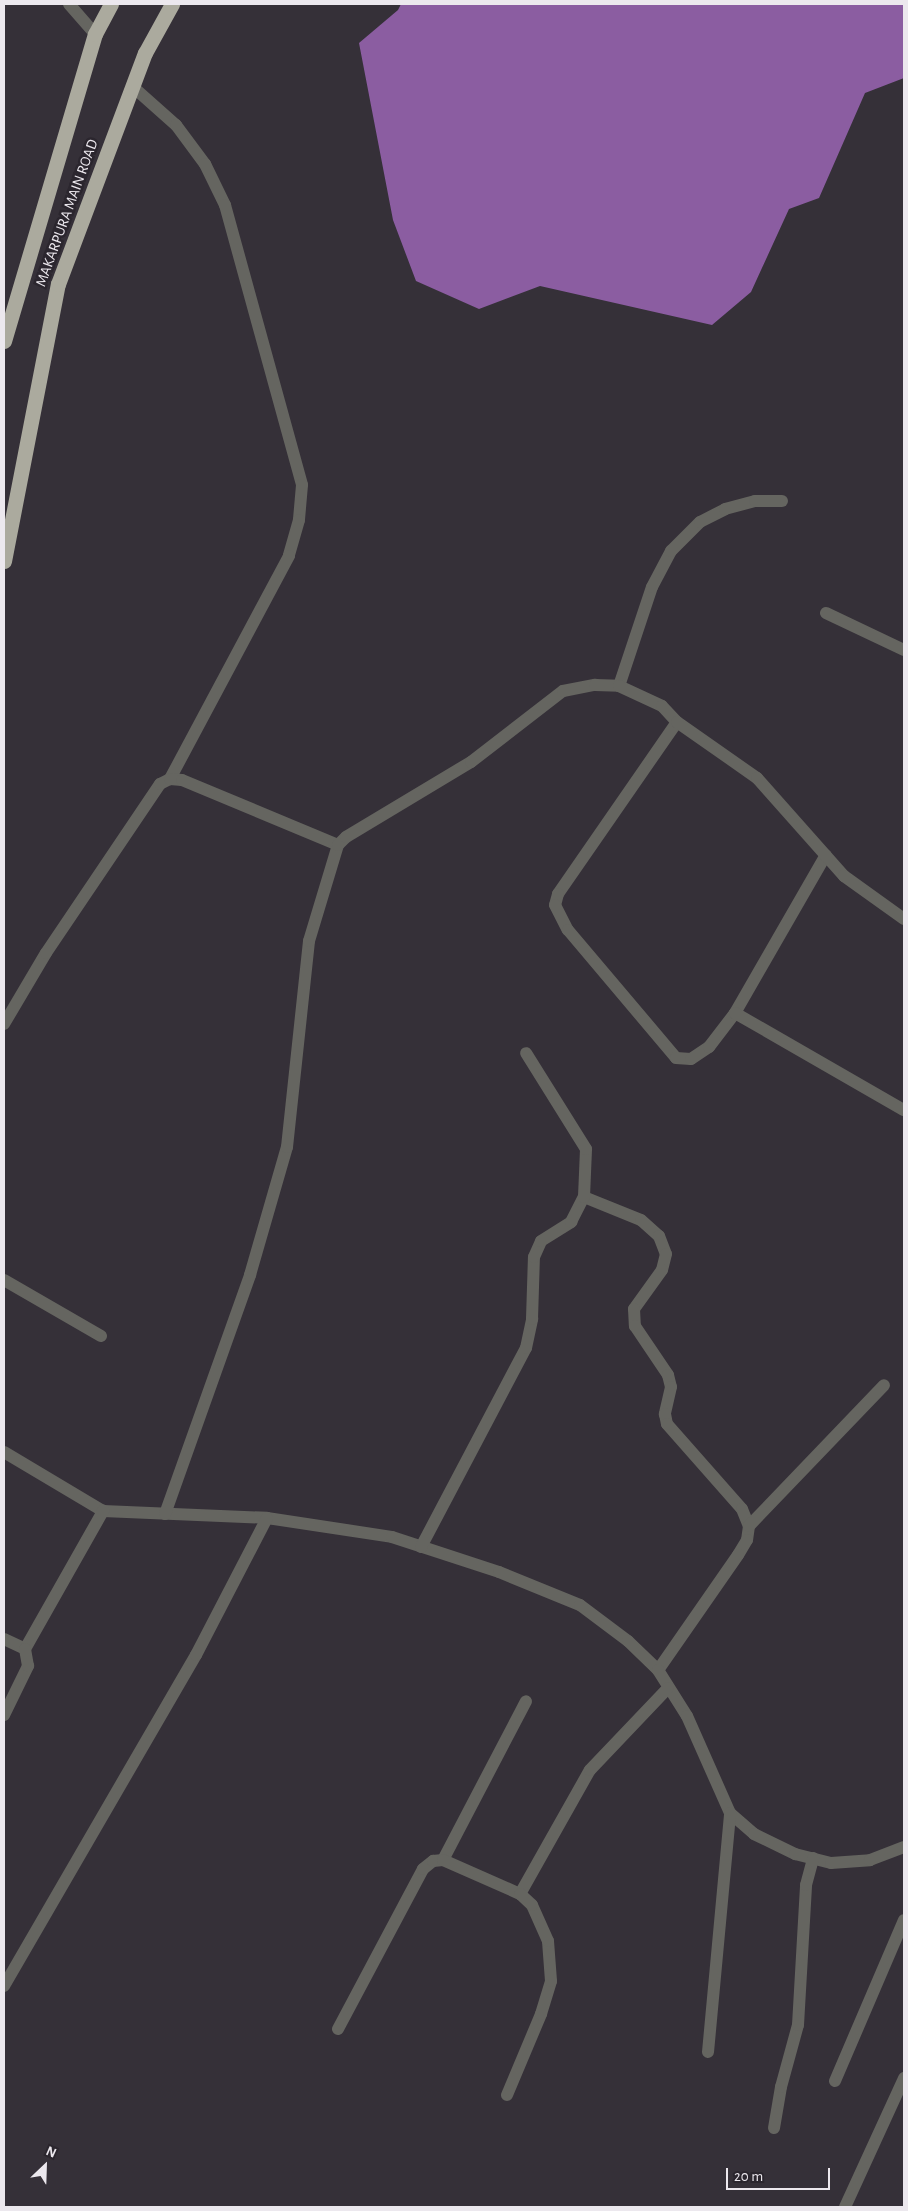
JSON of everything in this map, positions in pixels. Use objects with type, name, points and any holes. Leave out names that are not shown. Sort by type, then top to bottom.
[{"type":"highway","name":"MAKARPURA MAIN ROAD","points":[[4,342],[95,34],[111,4]]},
{"type":"highway","name":"MAKARPURA MAIN ROAD","points":[[4,561],[58,284],[145,52],[172,4]]},
{"type":"street","points":[[69,4],[95,34]]},
{"type":"street","points":[[132,86],[182,133],[206,164],[225,206],[302,485],[299,520],[289,556],[170,779]]},
{"type":"street","points":[[619,686],[652,587],[671,551],[700,522],[725,509],[755,501],[782,501]]},
{"type":"street","points":[[826,614],[904,650]]},
{"type":"street","points":[[165,1514],[203,1414],[250,1275],[287,1147],[309,941],[338,846],[346,837],[470,762],[563,691],[595,685],[619,686],[662,706],[677,722],[757,778],[844,876],[904,919]]},
{"type":"street","points":[[677,722],[558,894],[555,905],[568,930],[676,1058],[691,1059],[708,1047],[736,1013],[826,855]]},
{"type":"street","points":[[4,1024],[46,953],[160,784],[170,779],[182,780],[338,846]]},
{"type":"street","points":[[736,1013],[904,1110]]},
{"type":"street","points":[[421,1547],[526,1348],[532,1319],[534,1257],[541,1241],[571,1222],[584,1197],[586,1149],[526,1053]]},
{"type":"street","points":[[584,1197],[641,1220],[658,1236],[666,1254],[664,1262],[634,1309],[632,1316],[635,1326],[668,1375],[671,1387],[665,1414],[667,1424],[742,1509],[749,1526],[747,1540],[738,1555],[658,1670]]},
{"type":"street","points":[[4,1280],[101,1336]]},
{"type":"street","points":[[749,1526],[884,1385]]},
{"type":"street","points":[[4,1452],[103,1511],[267,1518],[392,1537],[499,1572],[580,1605],[628,1641],[658,1670],[687,1716],[730,1812],[754,1834],[795,1854],[831,1863],[870,1860],[904,1848]]},
{"type":"street","points":[[4,1715],[28,1666],[25,1649],[103,1511]]},
{"type":"street","points":[[4,1986],[196,1655],[267,1518]]},
{"type":"street","points":[[4,1639],[25,1649]]},
{"type":"street","points":[[520,1894],[590,1770],[668,1688]]},
{"type":"street","points":[[443,1860],[526,1701]]},
{"type":"street","points":[[708,2052],[730,1812]]},
{"type":"street","points":[[774,2128],[781,2087],[798,2025],[806,1885],[813,1858]]},
{"type":"street","points":[[338,2029],[423,1869],[433,1861],[443,1860],[520,1894],[532,1905],[548,1941],[551,1981],[541,2014],[506,2095]]},
{"type":"street","points":[[835,2081],[904,1920]]},
{"type":"street","points":[[846,2207],[903,2083]]},
{"type":"shaded area","points":[[401,4],[904,4],[904,78],[865,93],[819,198],[789,209],[751,292],[712,325],[540,286],[479,309],[416,281],[393,220],[359,43],[398,10]]}]
